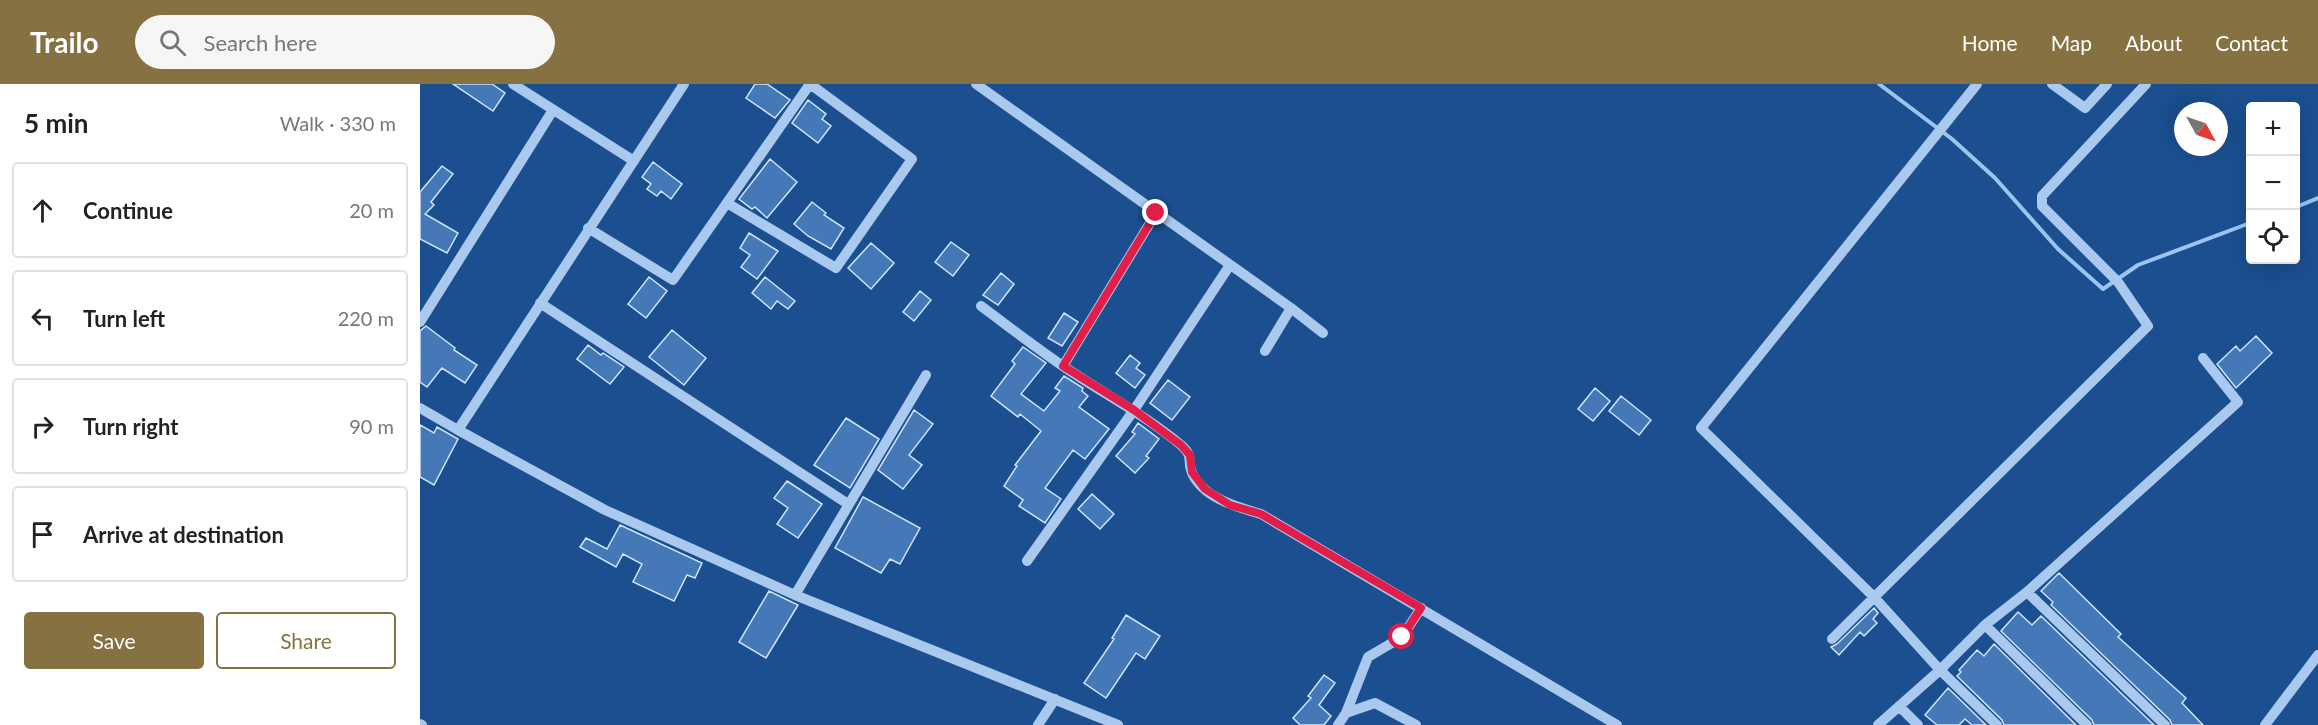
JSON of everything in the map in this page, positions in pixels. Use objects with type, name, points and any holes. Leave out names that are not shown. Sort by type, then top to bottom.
[{"type":"street","points":[[513,84],[634,161]]},
{"type":"street","points":[[458,430],[684,84]]},
{"type":"street","points":[[588,228],[673,280],[810,84],[912,159],[836,268],[727,203]]},
{"type":"street","points":[[976,84],[1323,333]]},
{"type":"street","points":[[1977,84],[1701,428],[1874,597],[1940,670],[1997,725]]},
{"type":"street","points":[[2052,84],[2085,108],[2107,84]]},
{"type":"street","points":[[1832,639],[2148,326],[2115,279],[2042,206],[2042,196],[2146,84]]},
{"type":"street","points":[[420,322],[553,110]]},
{"type":"street","points":[[1063,366],[1156,213]]},
{"type":"street","points":[[1027,561],[1134,410],[1230,265]]},
{"type":"street","points":[[540,303],[848,504]]},
{"type":"street","points":[[981,306],[1063,366],[1134,410],[1181,445],[1190,455],[1192,472],[1205,489],[1230,505],[1261,514],[1617,725]]},
{"type":"street","points":[[1265,351],[1291,308]]},
{"type":"street","points":[[1878,725],[1940,670],[1985,625],[2027,592],[2238,402],[2203,358]]},
{"type":"street","points":[[795,596],[926,375]]},
{"type":"street","points":[[420,408],[605,510],[795,596],[1118,725]]},
{"type":"street","points":[[2027,592],[2165,725]]},
{"type":"street","points":[[1338,725],[1346,713],[1368,657],[1402,637],[1421,608]]},
{"type":"street","points":[[1985,625],[2087,725]]},
{"type":"street","points":[[2265,725],[2318,655]]},
{"type":"street","points":[[1038,725],[1055,699]]},
{"type":"street","points":[[1346,713],[1375,703],[1416,725]]},
{"type":"street","points":[[1899,706],[1918,725]]},
{"type":"building","points":[[453,84],[492,84],[505,93],[493,111]]},
{"type":"building","points":[[755,84],[767,84],[790,100],[775,118],[746,98]]},
{"type":"building","points":[[808,100],[826,114],[822,119],[831,126],[818,143],[792,123]]},
{"type":"building","points":[[770,159],[797,182],[767,218],[755,207],[752,209],[739,199]]},
{"type":"building","points":[[653,162],[682,184],[671,199],[661,191],[657,196],[647,189],[651,184],[642,177]]},
{"type":"building","points":[[442,166],[453,174],[431,202],[434,205],[425,214],[458,233],[447,253],[420,239],[420,192]]},
{"type":"building","points":[[812,202],[826,213],[824,215],[844,228],[831,249],[808,236],[794,224]]},
{"type":"building","points":[[749,233],[778,251],[757,279],[741,267],[750,255],[740,248]]},
{"type":"building","points":[[951,242],[969,255],[953,276],[935,262]]},
{"type":"building","points":[[871,243],[894,263],[871,289],[848,268]]},
{"type":"building","points":[[1001,273],[1014,284],[998,305],[983,295]]},
{"type":"building","points":[[649,277],[667,291],[646,318],[628,304]]},
{"type":"building","points":[[765,277],[795,301],[788,309],[777,301],[771,309],[752,293]]},
{"type":"building","points":[[920,291],[931,300],[914,321],[903,312]]},
{"type":"building","points":[[1064,313],[1078,322],[1062,346],[1048,338]]},
{"type":"building","points":[[426,326],[455,348],[454,350],[477,365],[465,383],[442,368],[427,387],[420,382],[420,331]]},
{"type":"building","points":[[672,330],[706,358],[684,385],[649,357]]},
{"type":"building","points":[[2256,336],[2272,353],[2236,388],[2217,364],[2236,346],[2240,351]]},
{"type":"building","points":[[588,345],[624,367],[610,384],[577,359]]},
{"type":"building","points":[[1023,347],[1046,363],[1021,394],[1044,411],[1060,391],[1055,388],[1064,376],[1083,388],[1082,391],[1088,396],[1079,407],[1109,429],[1085,459],[1073,450],[1045,488],[1061,499],[1045,523],[1019,506],[1023,500],[1004,486],[1017,466],[1015,465],[1041,431],[1020,414],[1018,417],[991,396],[1015,364],[1012,361]]},
{"type":"building","points":[[1130,355],[1140,363],[1136,368],[1145,375],[1135,388],[1116,373]]},
{"type":"building","points":[[1168,380],[1190,397],[1172,420],[1150,403]]},
{"type":"building","points":[[1595,388],[1610,401],[1593,421],[1578,409]]},
{"type":"building","points":[[1621,396],[1651,420],[1639,435],[1609,411]]},
{"type":"building","points":[[914,410],[933,424],[909,455],[922,465],[903,489],[878,470]]},
{"type":"building","points":[[846,418],[879,439],[850,488],[814,465]]},
{"type":"building","points":[[1138,423],[1159,439],[1146,456],[1149,458],[1135,473],[1116,456],[1135,434],[1132,432]]},
{"type":"building","points":[[420,425],[434,433],[437,427],[458,439],[434,485],[420,477]]},
{"type":"building","points":[[787,481],[822,504],[798,538],[777,524],[788,508],[774,498]]},
{"type":"building","points":[[1092,494],[1114,514],[1100,529],[1078,509]]},
{"type":"building","points":[[863,497],[920,528],[900,564],[890,559],[881,573],[835,548]]},
{"type":"building","points":[[620,525],[702,563],[695,578],[687,575],[674,601],[633,582],[642,564],[623,554],[616,567],[580,547],[586,538],[607,549]]},
{"type":"building","points":[[2059,573],[2121,634],[2118,637],[2186,698],[2182,703],[2203,725],[2172,725],[2170,720],[2051,605],[2053,602],[2041,591]]},
{"type":"building","points":[[769,591],[798,605],[766,658],[739,642]]},
{"type":"building","points":[[1874,608],[1878,613],[1873,619],[1877,623],[1864,636],[1860,632],[1839,655],[1831,647],[1837,644]]},
{"type":"building","points":[[2018,612],[2032,625],[2041,616],[2154,725],[2094,725],[2092,720],[2001,631]]},
{"type":"building","points":[[1126,615],[1160,636],[1145,659],[1136,653],[1106,698],[1084,683],[1114,639],[1112,638]]},
{"type":"building","points":[[1994,644],[2076,725],[2004,725],[2002,720],[1957,676],[1961,672],[1959,670],[1977,650],[1984,656]]},
{"type":"building","points":[[1324,675],[1335,683],[1319,705],[1331,716],[1324,725],[1300,725],[1293,718],[1311,698],[1308,696]]},
{"type":"building","points":[[1948,688],[1986,725],[1972,725],[1965,719],[1959,725],[1937,725],[1925,715]]},
{"type":"waterway","points":[[1879,84],[1952,139],[1995,178],[2058,249],[2103,289],[2138,265],[2246,224]]},
{"type":"waterway","points":[[2300,205],[2318,198]]},
{"type":"route","points":[[1156,213],[1063,366],[1134,410],[1181,445],[1190,455],[1192,472],[1205,489],[1230,505],[1261,514],[1421,608],[1402,637]]}]
